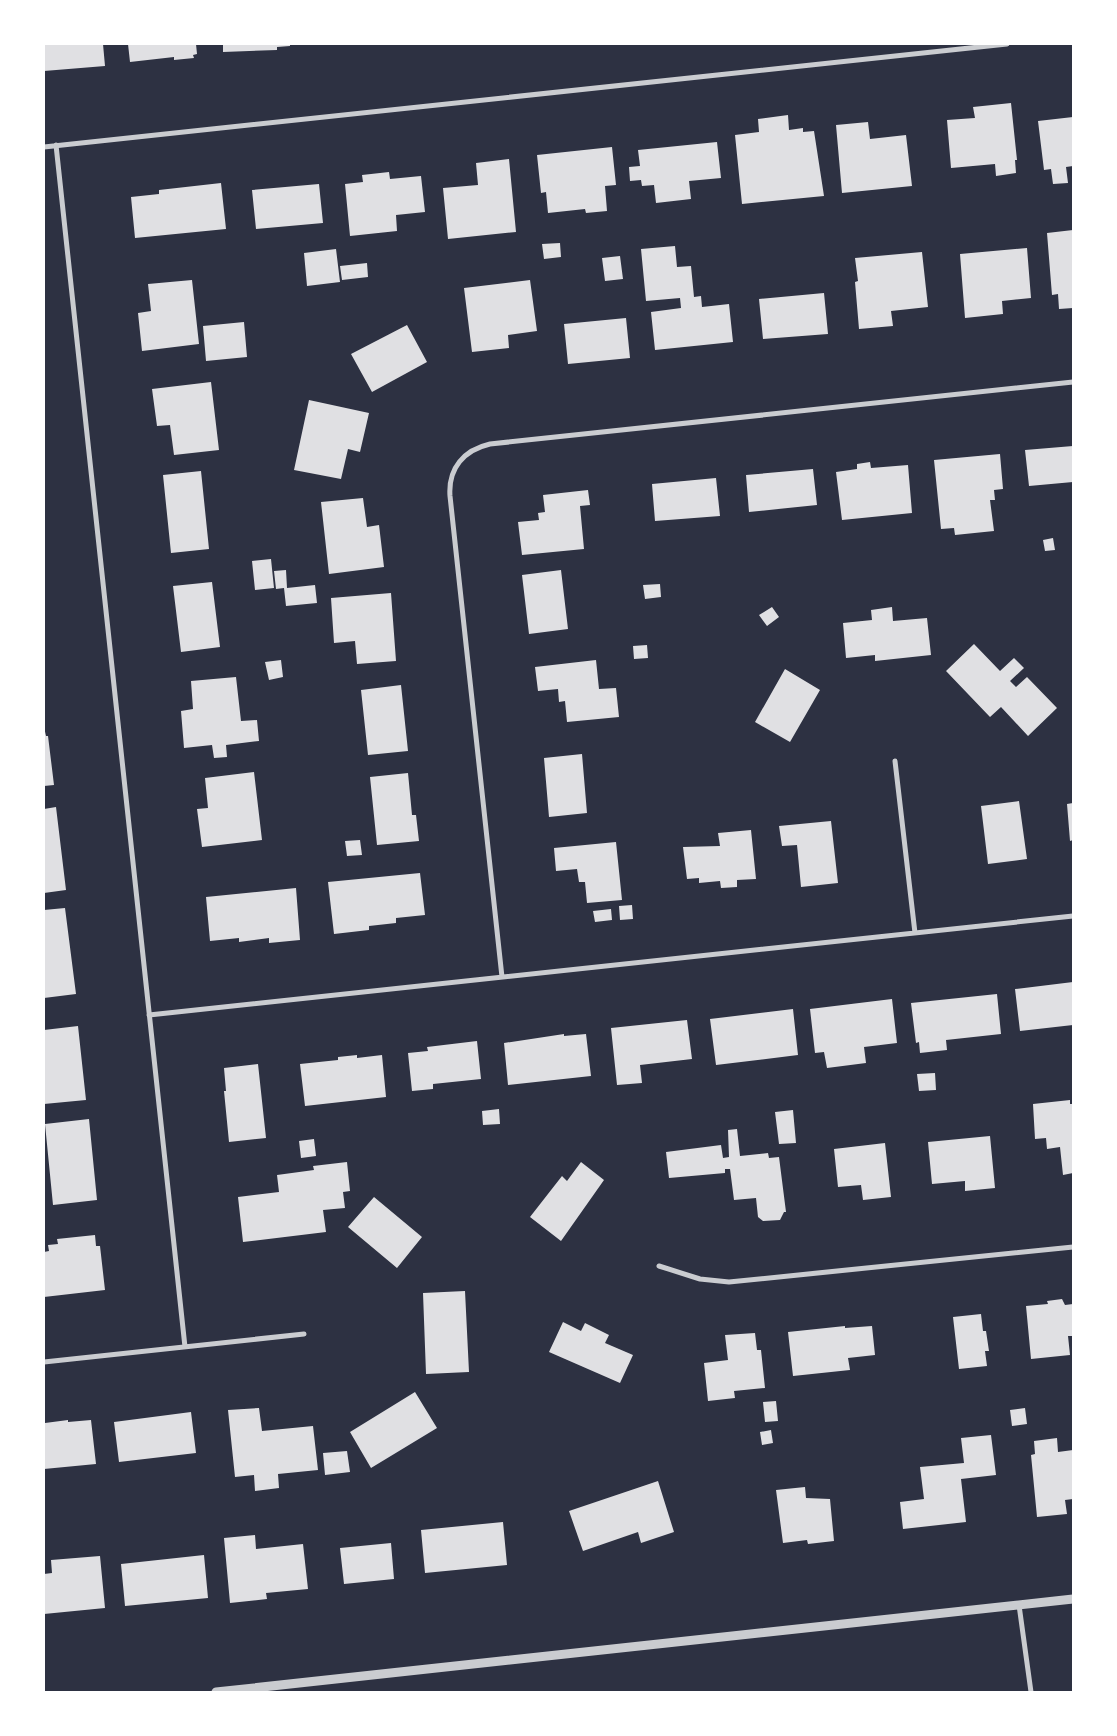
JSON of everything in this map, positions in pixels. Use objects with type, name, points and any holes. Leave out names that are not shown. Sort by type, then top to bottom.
[{"type":"street","points":[[44,146],[1008,44]]},
{"type":"street","points":[[56,145],[185,1347]]},
{"type":"street","points":[[502,977],[450,496],[451,477],[459,461],[474,448],[490,444],[1073,382]]},
{"type":"street","points":[[895,761],[915,933]]},
{"type":"street","points":[[149,1015],[1073,916]]},
{"type":"street","points":[[660,1266],[700,1279],[729,1282],[1073,1247]]},
{"type":"street","points":[[44,1362],[304,1334]]},
{"type":"street","points":[[216,1692],[1073,1599]]},
{"type":"street","points":[[1020,1605],[1031,1692]]},
{"type":"building","points":[[44,44],[103,44],[105,66],[44,71]]},
{"type":"building","points":[[128,44],[196,44],[197,54],[193,55],[194,58],[174,60],[174,57],[130,62]]},
{"type":"building","points":[[223,44],[290,44],[290,46],[277,47],[277,50],[223,52]]},
{"type":"building","points":[[1011,103],[1017,160],[1015,160],[1016,173],[996,176],[995,164],[951,168],[947,120],[975,118],[973,107]]},
{"type":"building","points":[[788,115],[789,130],[803,128],[803,132],[814,131],[824,196],[742,204],[735,135],[759,132],[758,119]]},
{"type":"building","points":[[1073,117],[1073,166],[1066,167],[1068,183],[1053,184],[1051,169],[1044,170],[1038,121]]},
{"type":"building","points":[[868,122],[870,139],[906,135],[912,186],[842,193],[836,125]]},
{"type":"building","points":[[717,142],[721,178],[689,181],[691,199],[656,203],[654,185],[642,186],[641,180],[630,181],[629,167],[640,166],[638,150]]},
{"type":"building","points":[[612,147],[616,185],[605,186],[607,211],[586,213],[585,209],[548,213],[546,192],[541,193],[537,155]]},
{"type":"building","points":[[509,159],[516,232],[448,239],[443,188],[478,185],[476,163]]},
{"type":"building","points":[[389,172],[390,179],[421,176],[425,212],[396,215],[397,231],[350,236],[345,184],[363,182],[362,175]]},
{"type":"building","points":[[221,183],[226,229],[135,238],[131,197],[159,194],[159,190]]},
{"type":"building","points":[[319,184],[323,223],[256,229],[252,190]]},
{"type":"building","points":[[1073,230],[1073,308],[1059,309],[1058,294],[1052,295],[1047,233]]},
{"type":"building","points":[[560,243],[561,257],[544,259],[542,244]]},
{"type":"building","points":[[675,246],[677,267],[691,266],[694,297],[701,296],[702,307],[729,304],[733,342],[655,350],[651,312],[681,308],[680,298],[646,301],[641,249]]},
{"type":"building","points":[[1027,248],[1031,298],[1002,301],[1003,314],[965,318],[960,254]]},
{"type":"building","points":[[336,249],[340,282],[307,286],[304,253]]},
{"type":"building","points":[[922,252],[928,307],[891,311],[893,326],[859,329],[855,282],[858,281],[855,258]]},
{"type":"building","points":[[620,256],[623,279],[605,281],[602,258]]},
{"type":"building","points":[[367,263],[368,277],[342,280],[340,266]]},
{"type":"building","points":[[192,280],[199,344],[142,351],[138,313],[151,311],[148,284]]},
{"type":"building","points":[[530,280],[537,331],[508,335],[509,348],[472,352],[464,288]]},
{"type":"building","points":[[824,293],[828,334],[763,339],[759,299]]},
{"type":"building","points":[[626,318],[630,358],[568,364],[564,324]]},
{"type":"building","points":[[244,322],[247,357],[206,361],[203,326]]},
{"type":"building","points":[[407,325],[427,362],[372,392],[351,354]]},
{"type":"building","points":[[211,382],[219,450],[174,455],[170,425],[157,426],[152,389]]},
{"type":"building","points":[[309,400],[369,413],[360,452],[348,449],[341,479],[294,470]]},
{"type":"building","points":[[1073,446],[1073,482],[1029,486],[1025,450]]},
{"type":"building","points":[[1000,454],[1003,489],[994,490],[995,500],[990,500],[994,531],[955,535],[954,528],[941,529],[934,460]]},
{"type":"building","points":[[870,462],[871,468],[908,465],[912,513],[842,520],[836,472],[857,469],[857,464]]},
{"type":"building","points":[[813,469],[817,505],[749,512],[746,475]]},
{"type":"building","points":[[201,471],[209,549],[171,553],[163,475]]},
{"type":"building","points":[[716,478],[720,516],[655,521],[652,484]]},
{"type":"building","points":[[588,490],[590,505],[580,506],[584,549],[522,555],[518,522],[539,520],[538,513],[545,512],[543,495]]},
{"type":"building","points":[[363,498],[367,527],[379,525],[384,567],[329,574],[321,502]]},
{"type":"building","points":[[1053,538],[1055,550],[1045,551],[1043,540]]},
{"type":"building","points":[[271,559],[274,588],[255,590],[252,561]]},
{"type":"building","points":[[286,570],[287,588],[315,585],[317,603],[286,606],[284,588],[276,589],[274,571]]},
{"type":"building","points":[[561,570],[568,629],[529,634],[522,575]]},
{"type":"building","points":[[212,582],[220,647],[181,652],[173,586]]},
{"type":"building","points":[[660,584],[661,597],[645,599],[643,585]]},
{"type":"building","points":[[391,593],[396,661],[357,664],[355,641],[334,643],[331,598]]},
{"type":"building","points":[[772,607],[779,617],[767,626],[759,615]]},
{"type":"building","points":[[892,607],[893,621],[927,618],[931,655],[875,661],[875,655],[846,658],[843,623],[872,620],[871,610]]},
{"type":"building","points":[[974,644],[1000,671],[1014,658],[1024,668],[1010,681],[1016,687],[1027,677],[1057,708],[1028,736],[1001,707],[990,717],[946,671]]},
{"type":"building","points":[[647,645],[648,658],[634,659],[633,646]]},
{"type":"building","points":[[281,660],[283,677],[269,680],[265,662]]},
{"type":"building","points":[[596,660],[599,689],[616,688],[619,717],[567,722],[565,701],[559,702],[558,689],[538,691],[535,667]]},
{"type":"building","points":[[785,669],[820,690],[790,742],[755,722]]},
{"type":"building","points":[[236,677],[241,721],[257,720],[259,741],[226,745],[227,757],[214,758],[212,745],[184,748],[181,711],[193,709],[191,681]]},
{"type":"building","points":[[401,685],[408,751],[368,755],[361,690]]},
{"type":"building","points":[[44,727],[46,736],[48,736],[54,785],[44,786]]},
{"type":"building","points":[[582,754],[587,813],[549,817],[544,758]]},
{"type":"building","points":[[254,772],[262,840],[202,847],[197,809],[208,808],[205,778]]},
{"type":"building","points":[[408,773],[412,815],[416,815],[419,841],[377,845],[370,777]]},
{"type":"building","points":[[1019,801],[1027,859],[988,864],[981,806]]},
{"type":"building","points":[[1073,803],[1073,840],[1070,841],[1067,804]]},
{"type":"building","points":[[56,807],[66,890],[44,893],[44,809]]},
{"type":"building","points":[[831,821],[838,883],[801,887],[797,845],[782,846],[779,826]]},
{"type":"building","points":[[751,830],[756,879],[737,880],[737,887],[721,888],[720,881],[699,883],[699,878],[687,879],[683,847],[720,846],[718,833]]},
{"type":"building","points":[[360,840],[362,855],[347,856],[345,841]]},
{"type":"building","points":[[616,842],[622,900],[587,903],[585,882],[579,882],[577,869],[556,871],[554,848]]},
{"type":"building","points":[[420,873],[425,915],[396,918],[396,923],[369,926],[369,930],[334,934],[328,882]]},
{"type":"building","points":[[296,888],[300,940],[269,943],[269,938],[239,942],[239,938],[210,941],[206,897]]},
{"type":"building","points":[[632,905],[633,919],[620,920],[619,906]]},
{"type":"building","points":[[65,908],[76,994],[44,998],[44,910]]},
{"type":"building","points":[[611,909],[612,920],[595,922],[593,911]]},
{"type":"building","points":[[1073,982],[1073,1025],[1020,1031],[1015,989]]},
{"type":"building","points":[[997,994],[1001,1034],[946,1040],[947,1050],[920,1053],[919,1042],[916,1043],[911,1003]]},
{"type":"building","points":[[892,999],[897,1043],[864,1047],[866,1063],[827,1068],[824,1052],[815,1053],[810,1009]]},
{"type":"building","points":[[793,1009],[798,1055],[716,1065],[710,1019]]},
{"type":"building","points":[[687,1020],[692,1059],[640,1065],[642,1083],[617,1085],[611,1028]]},
{"type":"building","points":[[78,1026],[86,1100],[44,1104],[44,1030]]},
{"type":"building","points":[[564,1034],[564,1036],[586,1034],[591,1076],[508,1085],[504,1043]]},
{"type":"building","points":[[477,1041],[481,1079],[433,1084],[433,1089],[412,1091],[408,1053],[428,1051],[427,1047]]},
{"type":"building","points":[[357,1055],[357,1058],[382,1055],[386,1097],[305,1106],[300,1064],[338,1060],[338,1057]]},
{"type":"building","points":[[258,1064],[266,1138],[229,1142],[224,1091],[226,1091],[224,1068]]},
{"type":"building","points":[[935,1073],[936,1090],[919,1091],[917,1074]]},
{"type":"building","points":[[1070,1100],[1070,1104],[1073,1104],[1073,1173],[1063,1175],[1060,1147],[1047,1149],[1046,1138],[1035,1139],[1033,1104]]},
{"type":"building","points":[[499,1109],[500,1124],[483,1125],[482,1111]]},
{"type":"building","points":[[793,1110],[796,1143],[779,1144],[775,1112]]},
{"type":"building","points":[[89,1119],[97,1200],[53,1205],[45,1124]]},
{"type":"building","points":[[737,1129],[740,1156],[768,1153],[769,1158],[779,1157],[786,1212],[784,1212],[780,1220],[763,1221],[758,1217],[756,1198],[734,1200],[730,1169],[725,1169],[725,1173],[669,1178],[666,1152],[721,1145],[723,1158],[729,1157],[728,1130]]},
{"type":"building","points":[[990,1136],[995,1188],[965,1191],[965,1181],[932,1184],[928,1142]]},
{"type":"building","points":[[314,1139],[316,1156],[301,1158],[299,1141]]},
{"type":"building","points":[[885,1143],[891,1197],[863,1200],[861,1185],[838,1187],[834,1149]]},
{"type":"building","points":[[347,1162],[350,1191],[343,1192],[345,1208],[323,1210],[326,1232],[243,1242],[238,1197],[279,1192],[277,1175],[314,1170],[313,1166]]},
{"type":"building","points":[[581,1162],[604,1180],[561,1241],[530,1217],[562,1176],[567,1181]]},
{"type":"building","points":[[374,1197],[422,1237],[397,1268],[348,1227]]},
{"type":"building","points":[[95,1235],[96,1246],[100,1246],[105,1290],[44,1297],[44,1252],[49,1251],[48,1245],[58,1244],[57,1239]]},
{"type":"building","points":[[465,1291],[469,1372],[426,1374],[423,1293]]},
{"type":"building","points":[[1062,1299],[1065,1305],[1073,1304],[1073,1336],[1068,1336],[1070,1355],[1031,1359],[1026,1306],[1048,1304],[1047,1301]]},
{"type":"building","points":[[981,1314],[983,1331],[986,1331],[989,1351],[985,1351],[987,1366],[959,1369],[953,1317]]},
{"type":"building","points":[[563,1322],[581,1331],[585,1323],[609,1335],[605,1343],[633,1355],[620,1383],[549,1352]]},
{"type":"building","points":[[845,1326],[845,1328],[872,1326],[875,1355],[848,1358],[850,1370],[793,1376],[788,1332]]},
{"type":"building","points":[[755,1333],[757,1350],[761,1350],[765,1388],[734,1391],[735,1398],[708,1401],[704,1363],[728,1360],[725,1335]]},
{"type":"building","points":[[415,1392],[437,1428],[371,1468],[350,1432]]},
{"type":"building","points":[[776,1401],[778,1421],[765,1422],[763,1402]]},
{"type":"building","points":[[259,1408],[262,1431],[313,1426],[318,1470],[278,1474],[279,1488],[255,1491],[254,1475],[235,1477],[228,1410]]},
{"type":"building","points":[[1025,1408],[1027,1424],[1012,1426],[1010,1410]]},
{"type":"building","points":[[191,1412],[196,1453],[119,1462],[114,1422]]},
{"type":"building","points":[[68,1420],[68,1422],[91,1420],[96,1464],[44,1469],[44,1425],[45,1423]]},
{"type":"building","points":[[771,1430],[773,1443],[762,1445],[760,1432]]},
{"type":"building","points":[[991,1435],[996,1475],[961,1479],[966,1522],[903,1529],[900,1502],[924,1499],[920,1467],[964,1463],[961,1438]]},
{"type":"building","points":[[1057,1438],[1058,1452],[1073,1450],[1073,1499],[1065,1500],[1067,1514],[1037,1517],[1031,1455],[1035,1454],[1034,1441]]},
{"type":"building","points":[[347,1451],[350,1472],[325,1475],[323,1453]]},
{"type":"building","points":[[658,1481],[674,1532],[641,1543],[638,1532],[583,1551],[569,1511]]},
{"type":"building","points":[[805,1487],[806,1498],[830,1499],[834,1541],[808,1544],[807,1540],[783,1543],[776,1490]]},
{"type":"building","points":[[503,1522],[507,1565],[425,1573],[421,1530]]},
{"type":"building","points":[[255,1535],[256,1549],[303,1544],[308,1589],[266,1593],[267,1599],[230,1603],[224,1538]]},
{"type":"building","points":[[391,1543],[394,1579],[344,1584],[340,1548]]},
{"type":"building","points":[[204,1555],[208,1598],[125,1606],[121,1564]]},
{"type":"building","points":[[100,1556],[105,1608],[44,1614],[44,1574],[52,1573],[51,1560]]}]
